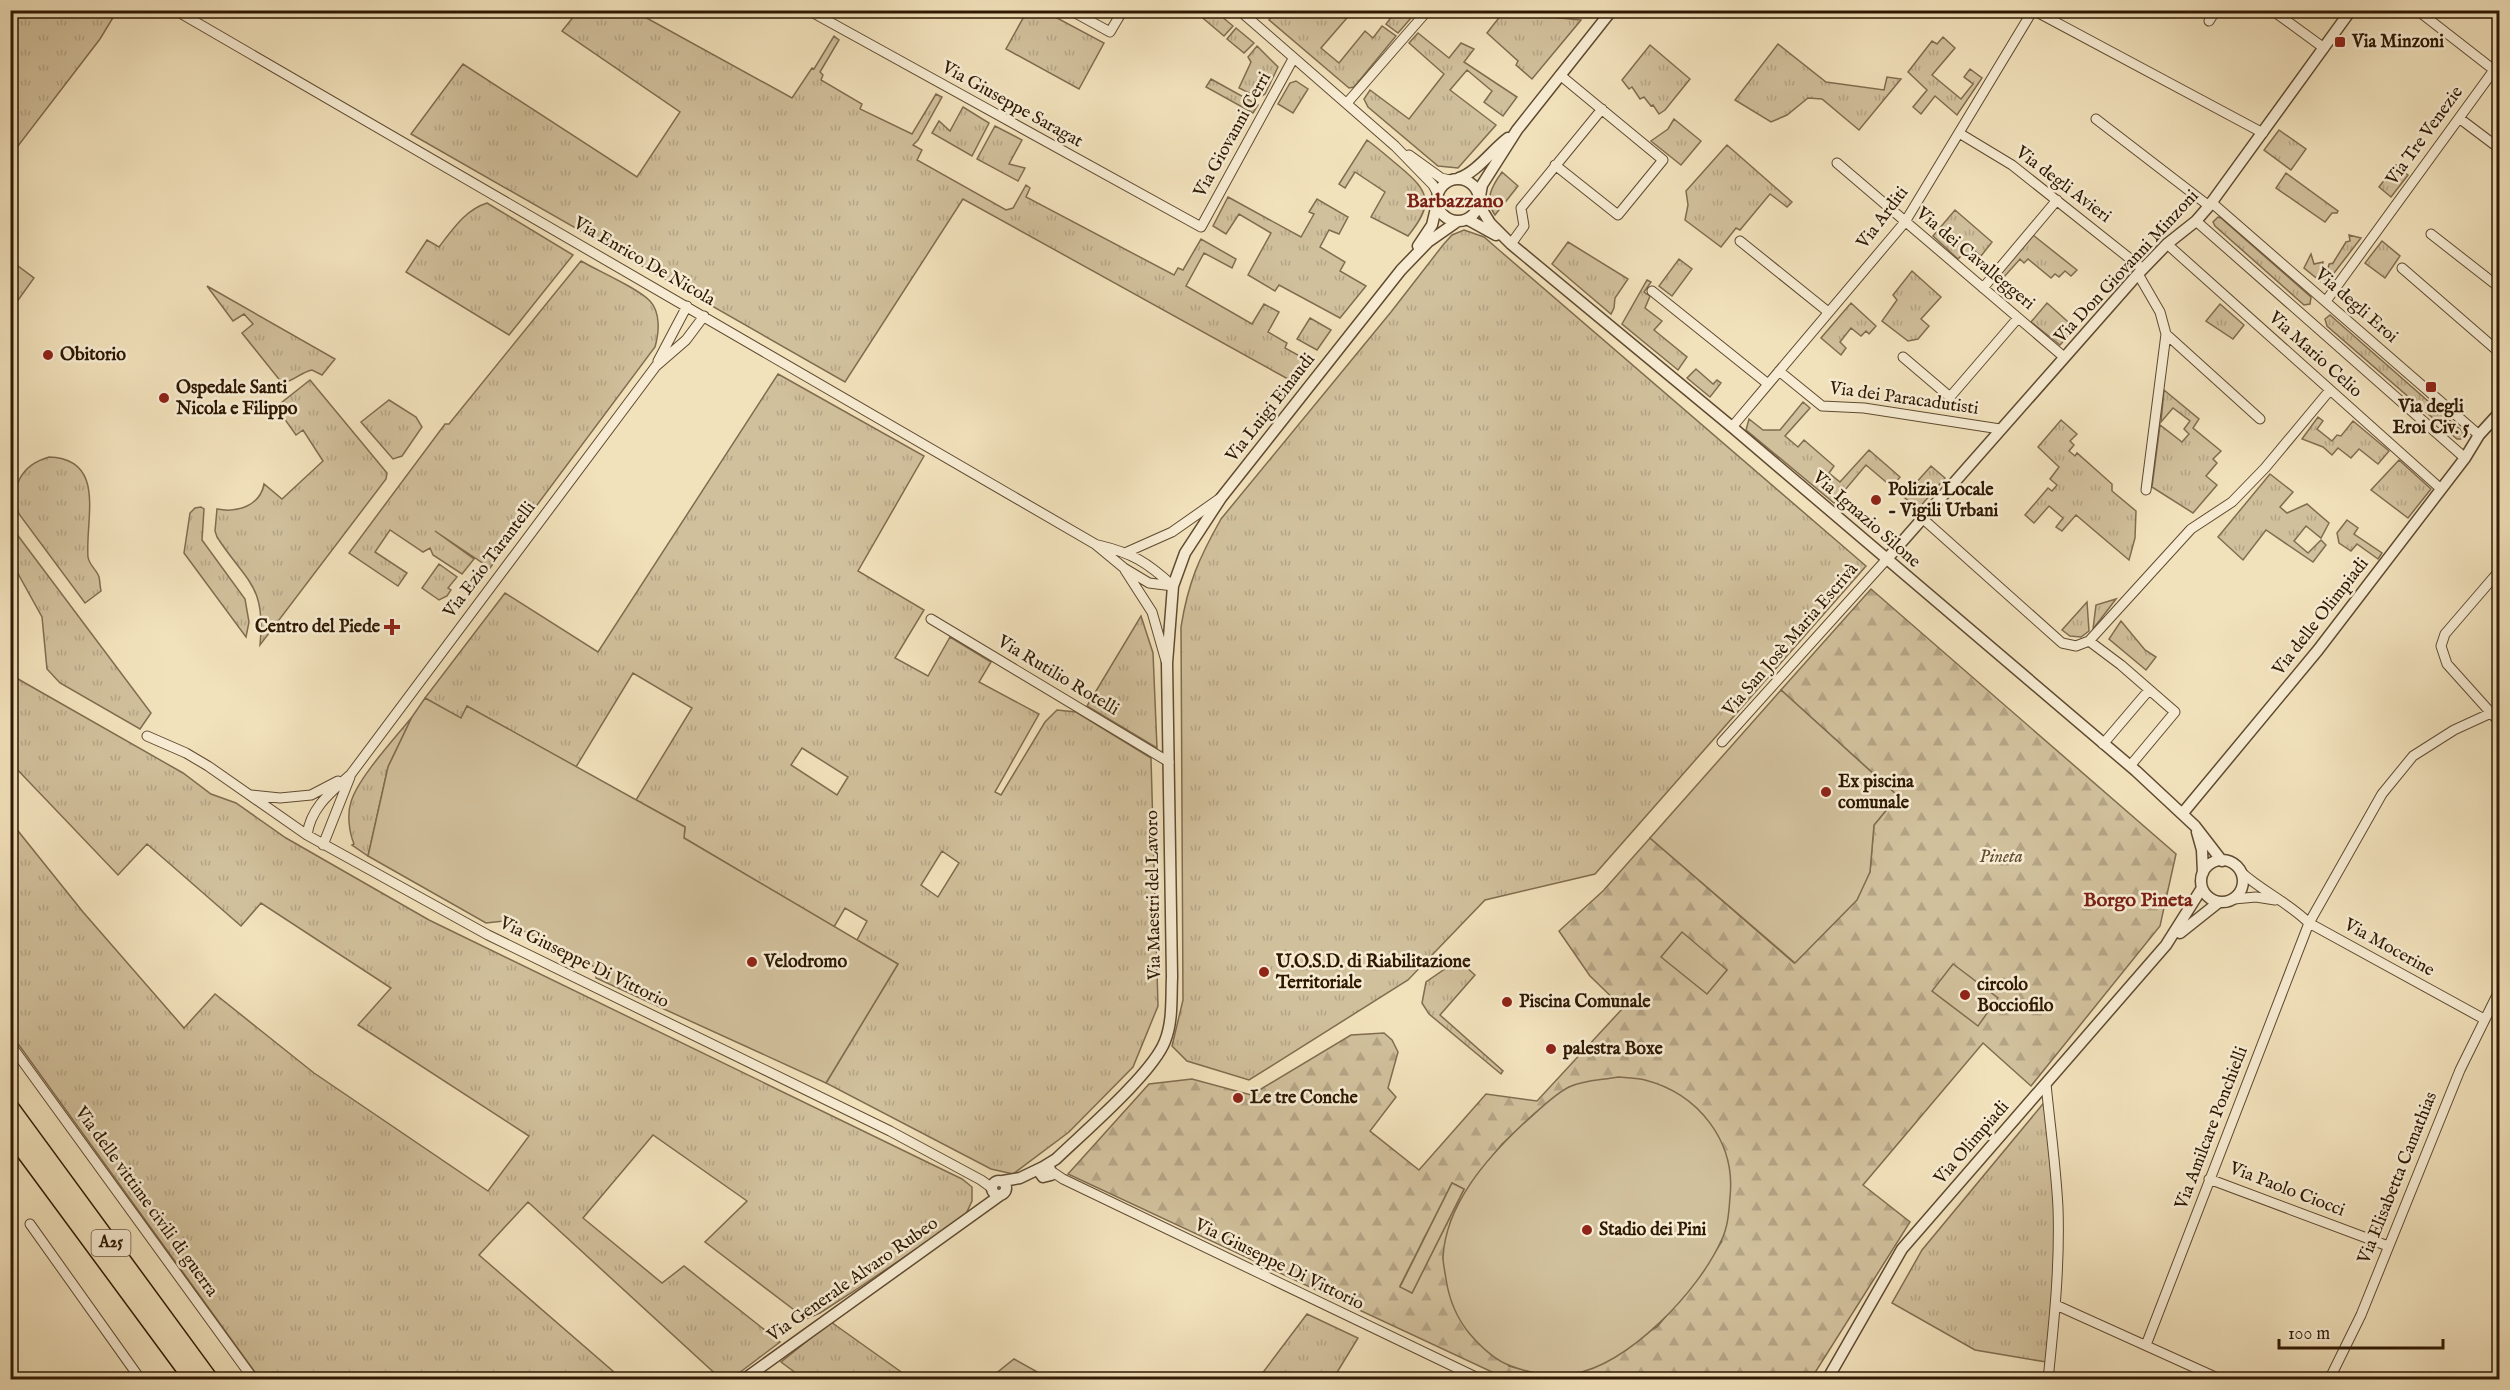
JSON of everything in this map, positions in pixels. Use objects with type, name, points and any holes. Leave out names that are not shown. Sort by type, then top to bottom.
[{"type":"highway","name":"A25","points":[[10,1107],[210,1380]]},
{"type":"highway","name":"A25","points":[[10,1132],[192,1380]]},
{"type":"street","name":"Via Enrico De Nicola","points":[[176,10],[1095,544]]},
{"type":"street","name":"Via Giuseppe Saragat","points":[[808,10],[1201,227]]},
{"type":"street","points":[[1070,10],[1110,32],[1122,10]]},
{"type":"street","points":[[1239,10],[1395,146],[1433,185],[1444,216],[1462,220],[1477,211],[1482,185],[1517,130],[1612,10]]},
{"type":"street","points":[[1347,104],[1428,10]]},
{"type":"street","points":[[2033,10],[2263,133]]},
{"type":"street","name":"Via Arditi","points":[[1732,427],[1827,311],[1905,222],[2033,10]]},
{"type":"street","points":[[2052,21],[2058,10]]},
{"type":"street","points":[[2209,21],[2216,10]]},
{"type":"street","points":[[2272,10],[2324,48]]},
{"type":"street","name":"Via Don Giovanni Minzoni","points":[[1886,560],[2141,271],[2167,244],[2196,221],[2263,133],[2351,10]]},
{"type":"street","name":"Via Tre Venezie","points":[[2326,301],[2494,70],[2417,10]]},
{"type":"street","name":"Via Giovanni Cerri","points":[[1201,227],[1293,58]]},
{"type":"street","points":[[1555,165],[1618,215],[1663,160],[1560,75]]},
{"type":"street","points":[[1511,244],[1524,226],[1521,208],[1602,109]]},
{"type":"street","points":[[2459,118],[2499,149]]},
{"type":"street","name":"Via degli Eroi","points":[[2096,119],[2210,204],[2326,301],[2479,435]]},
{"type":"street","points":[[1438,199],[1444,183],[1471,174],[1489,154],[1517,130]]},
{"type":"street","name":"Via degli Avieri","points":[[1959,133],[2012,165],[2141,271]]},
{"type":"street","points":[[1395,146],[1441,178],[1472,183],[1479,200]]},
{"type":"street","name":"Via dei Cavalleggeri","points":[[1837,163],[2064,357]]},
{"type":"street","name":"Via Luigi Einaudi","points":[[1173,586],[1185,553],[1221,498],[1410,260],[1432,225],[1438,199]]},
{"type":"street","name":"Via Ignazio Silone","points":[[1479,200],[1490,223],[1511,244],[1732,427],[2130,766],[2195,826],[2222,861]]},
{"type":"street","points":[[1983,288],[2057,200]]},
{"type":"street","name":"Via Ignazio Silone","points":[[1462,220],[1511,244]]},
{"type":"street","name":"Via Luigi Einaudi","points":[[1410,260],[1428,242],[1462,220]]},
{"type":"street","name":"Via Mario Celio","points":[[2196,221],[2465,458]]},
{"type":"street","points":[[2431,234],[2499,288]]},
{"type":"street","points":[[1740,241],[1827,311]]},
{"type":"street","name":"Via Mario Celio","points":[[2167,244],[2440,489]]},
{"type":"street","points":[[2403,268],[2499,353]]},
{"type":"street","points":[[2141,271],[2160,312],[2166,334],[2146,490]]},
{"type":"street","points":[[1652,291],[1768,384]]},
{"type":"street","points":[[656,366],[687,306]]},
{"type":"street","points":[[656,366],[686,340],[704,316]]},
{"type":"street","points":[[1903,357],[1950,397],[2018,318]]},
{"type":"street","points":[[2166,334],[2260,419]]},
{"type":"street","name":"Via Ezio Tarantelli","points":[[351,774],[656,366]]},
{"type":"street","name":"Via dei Paracadutisti","points":[[1779,371],[1822,406],[1864,408],[2000,429]]},
{"type":"street","points":[[1922,518],[2062,644],[2076,646],[2089,641],[2191,529],[2241,494],[2330,390]]},
{"type":"street","name":"Via delle Olimpiadi","points":[[2182,814],[2318,650],[2499,411]]},
{"type":"street","points":[[1127,552],[1172,532],[1221,498]]},
{"type":"street","points":[[1095,544],[1127,552],[1155,569],[1173,586]]},
{"type":"street","points":[[1095,544],[1124,568],[1149,583],[1173,586]]},
{"type":"street","name":"Via San Josè Maria Escrivà","points":[[1722,742],[1886,560]]},
{"type":"street","points":[[1124,568],[1152,612],[1167,663]]},
{"type":"street","points":[[2498,573],[2445,634],[2441,646],[2447,664],[2499,723]]},
{"type":"street","name":"Via Maestri del Lavoro","points":[[999,1188],[1021,1183],[1046,1172],[1147,1069],[1165,1041],[1170,1018],[1172,977],[1167,663],[1173,586]]},
{"type":"street","name":"Via Rutilio Rotelli","points":[[931,619],[1169,762]]},
{"type":"street","points":[[2089,641],[2175,712],[2130,766]]},
{"type":"street","points":[[2103,744],[2149,690]]},
{"type":"street","name":"Via Amilcare Ponchielli","points":[[2146,1345],[2309,923],[2382,794],[2413,756],[2454,730],[2491,713]]},
{"type":"street","name":"Via Giuseppe Di Vittorio","points":[[147,736],[186,753],[323,845],[488,935],[880,1126],[999,1188]]},
{"type":"street","points":[[249,795],[280,798],[311,795],[351,774]]},
{"type":"street","points":[[307,835],[309,820],[325,798],[351,774]]},
{"type":"street","points":[[323,845],[351,774]]},
{"type":"street","points":[[2195,826],[2202,850],[2202,888],[2209,897],[2219,902],[2234,899],[2243,884],[2241,872],[2233,863],[2222,861],[2211,864],[2203,873]]},
{"type":"street","name":"Via Mocerine","points":[[2241,872],[2259,888],[2298,912],[2309,923],[2484,1019]]},
{"type":"street","name":"Via Olimpiadi","points":[[2166,945],[2202,888]]},
{"type":"street","name":"Via Mocerine","points":[[2234,899],[2256,897],[2280,901]]},
{"type":"street","name":"Via Olimpiadi","points":[[1827,1380],[1902,1249],[2166,945],[2196,918],[2219,902]]},
{"type":"street","name":"Via Elisabetta Camathias","points":[[2329,1380],[2361,1315],[2460,1070],[2499,989]]},
{"type":"street","name":"Via delle vittime civili di guerra","points":[[10,1044],[254,1380]]},
{"type":"street","points":[[2046,1084],[2058,1207],[2056,1305],[2048,1380]]},
{"type":"street","name":"Via Giuseppe Di Vittorio","points":[[1046,1172],[1482,1380]]},
{"type":"street","name":"Via Paolo Ciocci","points":[[2209,1179],[2388,1246]]},
{"type":"street","name":"Via Generale Alvaro Rubeo","points":[[743,1380],[982,1208],[999,1188]]},
{"type":"street","points":[[30,1224],[141,1380]]},
{"type":"street","points":[[2056,1305],[2222,1380]]},
{"type":"green space","points":[[1202,10],[1215,11],[1233,26],[1224,36],[1198,14]]},
{"type":"green space","points":[[1505,10],[1540,11],[1540,16],[1581,20],[1532,79],[1516,65],[1518,61],[1487,33]]},
{"type":"green space","points":[[10,11],[117,11],[100,39],[18,146],[11,140]]},
{"type":"green space","points":[[578,11],[634,11],[792,98],[812,68],[814,69],[834,36],[839,40],[820,72],[823,75],[821,80],[862,104],[860,109],[912,134],[936,94],[942,97],[913,145],[922,150],[917,160],[1006,210],[1013,208],[1026,185],[1030,188],[1026,197],[1174,275],[1178,268],[1183,270],[1201,239],[1236,259],[1232,268],[1204,253],[1186,286],[1252,324],[1264,304],[1279,312],[1268,332],[1287,343],[1285,348],[1305,359],[1288,379],[963,199],[845,382],[411,134],[463,64],[637,177],[680,112],[562,31]]},
{"type":"green space","points":[[1027,11],[1044,11],[1104,43],[1079,89],[1006,49]]},
{"type":"green space","points":[[1276,11],[1353,11],[1321,48],[1339,63],[1365,31],[1373,38],[1382,26],[1396,36],[1354,87],[1349,88],[1269,20]]},
{"type":"green space","points":[[1396,11],[1417,11],[1398,33],[1386,24]]},
{"type":"green space","points":[[1236,28],[1254,43],[1244,53],[1227,39]]},
{"type":"green space","points":[[1418,33],[1449,58],[1461,43],[1474,49],[1464,62],[1517,97],[1503,116],[1484,102],[1492,91],[1467,70],[1450,90],[1496,125],[1458,168],[1438,166],[1368,107],[1364,99],[1370,90],[1409,119],[1444,74],[1409,43]]},
{"type":"green space","points":[[1943,37],[1955,48],[1932,75],[1961,99],[1973,84],[1964,77],[1970,69],[1982,78],[1957,115],[1935,96],[1921,114],[1913,107],[1927,90],[1908,72],[1932,41],[1937,44]]},
{"type":"green space","points":[[1778,44],[1826,82],[1884,90],[1887,77],[1901,79],[1859,130],[1822,99],[1808,98],[1787,115],[1771,122],[1735,100]]},
{"type":"green space","points":[[1650,45],[1690,79],[1665,110],[1659,114],[1653,105],[1651,106],[1644,97],[1640,99],[1632,87],[1629,89],[1622,80]]},
{"type":"green space","points":[[1257,46],[1278,67],[1265,94],[1259,98],[1239,88],[1251,62],[1248,57]]},
{"type":"green space","points":[[1211,79],[1258,105],[1253,113],[1206,87]]},
{"type":"green space","points":[[1296,81],[1308,89],[1293,113],[1278,104],[1290,83]]},
{"type":"green space","points":[[963,107],[989,123],[972,156],[932,133],[939,121],[950,131]]},
{"type":"green space","points":[[1674,119],[1701,141],[1681,165],[1651,141],[1668,129]]},
{"type":"green space","points":[[995,126],[1022,140],[1009,164],[1025,168],[1018,181],[977,159]]},
{"type":"green space","points":[[2279,130],[2306,149],[2291,170],[2264,150]]},
{"type":"green space","points":[[1367,140],[1410,176],[1423,191],[1425,207],[1408,236],[1371,217],[1385,192],[1355,172],[1345,188],[1339,184]]},
{"type":"green space","points":[[1727,145],[1792,202],[1787,207],[1770,194],[1740,230],[1736,228],[1721,247],[1685,220],[1688,205],[1686,191]]},
{"type":"green space","points":[[2396,165],[2408,175],[2391,197],[2379,187]]},
{"type":"green space","points":[[1502,172],[1518,186],[1495,215],[1490,198],[1492,188]]},
{"type":"green space","points":[[2286,173],[2338,211],[2337,213],[2332,213],[2325,222],[2276,188]]},
{"type":"green space","points":[[1228,197],[1301,237],[1314,214],[1309,212],[1317,199],[1348,217],[1339,234],[1329,230],[1320,247],[1345,262],[1340,271],[1366,286],[1340,318],[1279,285],[1275,291],[1248,275],[1271,233],[1239,214],[1226,234],[1213,226]]},
{"type":"green space","points":[[487,203],[573,255],[509,335],[406,272],[427,240],[439,247],[466,215]]},
{"type":"green space","points":[[1955,210],[1992,242],[1981,256],[1975,251],[1968,259],[1963,254],[1958,259],[1933,236]]},
{"type":"green space","points":[[2218,217],[2311,297],[2310,304],[2304,305],[2215,226],[2213,222]]},
{"type":"green space","points":[[1464,230],[1484,237],[1866,566],[1595,874],[1485,900],[1408,980],[1249,1080],[1187,1061],[1172,1046],[1183,1000],[1181,627],[1187,597],[1206,546],[1221,519],[1443,245],[1452,235]]},
{"type":"green space","points":[[2033,235],[2077,270],[2071,276],[2065,271],[2059,277],[2055,274],[2051,278],[2028,259],[2024,263],[2020,259],[2004,277],[1999,273]]},
{"type":"green space","points":[[2349,235],[2361,238],[2324,286],[2329,264],[2333,263],[2346,242],[2350,241]]},
{"type":"green space","points":[[2382,241],[2400,256],[2385,278],[2365,263]]},
{"type":"green space","points":[[1568,242],[1628,279],[1615,298],[1611,314],[1552,264]]},
{"type":"green space","points":[[2311,254],[2314,264],[2323,262],[2320,281],[2304,268]]},
{"type":"green space","points":[[1679,259],[1692,269],[1672,296],[1659,286]]},
{"type":"green space","points":[[10,260],[34,278],[11,310],[10,310]]},
{"type":"green space","points":[[581,261],[627,285],[650,301],[657,317],[655,347],[490,568],[435,531],[474,559],[462,574],[433,555],[430,548],[423,552],[390,530],[375,552],[407,573],[398,586],[349,553],[445,424],[449,424]]},
{"type":"green space","points":[[1912,271],[1941,297],[1921,319],[1929,326],[1918,339],[1908,341],[1882,321],[1897,300],[1893,295]]},
{"type":"green space","points":[[1647,280],[1651,282],[1644,292],[1650,296],[1645,308],[1662,321],[1654,330],[1687,357],[1678,370],[1622,324]]},
{"type":"green space","points":[[207,286],[335,359],[322,375],[312,370],[282,383],[242,333],[253,324],[244,314],[233,321]]},
{"type":"green space","points":[[1851,303],[1876,326],[1869,334],[1866,331],[1861,336],[1851,328],[1840,342],[1846,348],[1841,355],[1821,338]]},
{"type":"green space","points":[[2047,303],[2075,328],[2060,345],[2031,322]]},
{"type":"green space","points":[[2220,304],[2244,325],[2233,339],[2206,321]]},
{"type":"green space","points":[[2330,315],[2462,431],[2464,436],[2457,439],[2327,326],[2325,319]]},
{"type":"green space","points":[[1310,318],[1331,330],[1317,350],[1297,339]]},
{"type":"green space","points":[[1696,369],[1713,384],[1717,380],[1721,383],[1710,397],[1687,378]]},
{"type":"green space","points":[[778,374],[924,456],[858,571],[924,610],[895,658],[928,676],[950,637],[991,662],[979,682],[1039,714],[995,792],[1001,795],[1045,722],[1057,710],[1076,712],[1151,758],[1158,1006],[1133,1067],[1069,1132],[1013,1174],[991,1169],[826,1083],[898,964],[857,940],[867,921],[845,908],[834,927],[684,838],[685,827],[636,800],[692,708],[633,673],[576,767],[467,706],[461,719],[425,698],[505,593],[598,652]],"holes":[[[802,748],[848,777],[837,795],[791,765]],[[942,851],[959,863],[938,897],[921,885]]]},
{"type":"green space","points":[[310,380],[387,473],[386,479],[260,645],[261,625],[257,596],[252,585],[217,537],[215,531],[217,509],[240,509],[253,503],[262,492],[264,484],[282,499],[323,461],[303,430],[296,435],[276,407]]},
{"type":"green space","points":[[2164,390],[2199,419],[2193,428],[2221,451],[2213,459],[2217,463],[2206,476],[2217,485],[2193,513],[2152,487],[2160,425],[2182,442],[2189,434],[2184,429],[2190,421],[2173,408],[2161,422]]},
{"type":"green space","points":[[389,400],[416,417],[422,427],[402,456],[393,459],[361,422]]},
{"type":"green space","points":[[1803,402],[1810,408],[1785,436],[1798,447],[1804,440],[1834,466],[1829,473],[1840,482],[1869,450],[1900,477],[1894,484],[1906,494],[1931,466],[1945,478],[1918,509],[1866,465],[1834,503],[1746,430],[1749,419],[1763,430],[1780,430]]},
{"type":"green space","points":[[2318,417],[2323,421],[2317,429],[2332,441],[2337,435],[2341,436],[2353,421],[2389,451],[2378,464],[2359,449],[2351,458],[2338,448],[2332,455],[2323,447],[2302,439]]},
{"type":"green space","points":[[2061,420],[2077,434],[2070,441],[2074,445],[2069,451],[2075,456],[2077,453],[2112,484],[2112,491],[2136,511],[2135,538],[2129,560],[2076,515],[2062,531],[2056,527],[2063,518],[2049,506],[2034,523],[2025,515],[2048,488],[2052,491],[2057,485],[2050,479],[2059,467],[2038,447]]},
{"type":"green space","points":[[49,457],[67,460],[79,468],[86,480],[90,509],[88,557],[99,577],[101,591],[85,603],[19,514],[16,504],[20,479],[31,466]]},
{"type":"green space","points":[[2399,460],[2431,489],[2408,518],[2371,490]]},
{"type":"green space","points":[[2270,474],[2293,492],[2280,507],[2287,513],[2307,504],[2329,523],[2321,538],[2306,526],[2294,541],[2308,553],[2321,540],[2326,545],[2313,562],[2266,530],[2243,560],[2218,537]]},
{"type":"green space","points":[[195,508],[204,509],[202,540],[245,599],[249,622],[246,637],[184,553],[190,513]]},
{"type":"green space","points":[[2347,520],[2358,528],[2354,534],[2382,553],[2378,559],[2357,544],[2351,551],[2339,543],[2337,533]]},
{"type":"green space","points":[[10,525],[151,713],[140,729],[60,683],[47,669],[42,617],[11,561]]},
{"type":"green space","points":[[439,564],[457,577],[448,588],[451,590],[447,596],[439,600],[422,588]]},
{"type":"green space","name":"Pineta","points":[[1871,589],[2176,854],[2160,926],[2031,1086],[1983,1043],[1863,1185],[1910,1222],[1811,1379],[1507,1379],[1068,1174],[1149,1084],[1192,1079],[1251,1095],[1351,1035],[1384,1033],[1392,1040],[1398,1052],[1388,1088],[1396,1097],[1370,1131],[1419,1170],[1486,1094],[1537,1101],[1623,1008],[1590,976],[1559,931],[1603,891],[1650,838],[1794,963],[1870,872],[1874,825],[1898,796],[1781,690]],"holes":[[[1569,1087],[1722,1241],[1701,1274],[1657,1327],[1573,1374],[1539,1374],[1509,1366],[1443,1258],[1451,1220],[1471,1184],[1502,1144],[1535,1113]],[[1452,1183],[1464,1189],[1412,1293],[1400,1286]]]},
{"type":"green space","points":[[2116,599],[2093,629],[2096,605]]},
{"type":"green space","points":[[2087,602],[2089,631],[2081,637],[2070,636],[2062,630]]},
{"type":"green space","points":[[1141,616],[1153,653],[1157,748],[1087,706]]},
{"type":"green space","points":[[2121,621],[2145,650],[2156,657],[2146,670],[2109,639]]},
{"type":"green space","points":[[11,675],[183,773],[211,794],[236,803],[286,838],[429,920],[962,1179],[972,1187],[972,1201],[965,1216],[820,1313],[806,1319],[705,1242],[747,1201],[653,1135],[583,1218],[662,1283],[684,1266],[780,1342],[731,1379],[721,1379],[528,1202],[479,1255],[622,1379],[260,1379],[11,1034],[10,821],[83,912],[184,1028],[215,994],[314,1073],[488,1191],[529,1136],[358,1025],[391,988],[261,903],[241,926],[147,844],[118,875],[11,763]]},
{"type":"green space","points":[[1781,690],[1898,796],[1874,825],[1870,872],[1857,900],[1795,963],[1650,838]]},
{"type":"green space","points":[[425,698],[461,718],[467,706],[685,827],[684,838],[898,964],[826,1083],[596,978],[595,967],[504,921],[486,923],[368,856],[388,767],[412,717]]},
{"type":"green space","points":[[412,717],[388,767],[368,856],[352,845],[354,844],[349,817],[351,802],[369,770]]},
{"type":"green space","points":[[1682,932],[1727,970],[1707,994],[1661,957]]},
{"type":"green space","points":[[1458,960],[1475,975],[1440,1015],[1503,1071],[1501,1074],[1429,1014],[1422,1003],[1426,982]]},
{"type":"green space","name":"circolo Bocciofilo","points":[[1953,964],[1998,998],[1978,1026],[1932,991]]},
{"type":"green space","name":"Stadio dei Pini","points":[[1618,1077],[1642,1079],[1682,1096],[1710,1123],[1727,1157],[1730,1177],[1729,1214],[1723,1236],[1710,1261],[1679,1303],[1638,1341],[1617,1356],[1594,1368],[1566,1375],[1542,1374],[1511,1366],[1493,1356],[1478,1343],[1460,1321],[1451,1301],[1443,1257],[1452,1219],[1460,1201],[1483,1167],[1509,1137],[1545,1104],[1563,1090],[1575,1085]]},
{"type":"green space","points":[[2047,1099],[2058,1243],[2046,1362],[1975,1350],[1892,1303],[1922,1250]]},
{"type":"green space","points":[[1452,1183],[1464,1189],[1412,1293],[1400,1287]]},
{"type":"green space","points":[[1307,1314],[1358,1338],[1333,1379],[1258,1379]]},
{"type":"green space","points":[[831,1322],[911,1379],[804,1379],[781,1362]]},
{"type":"green space","points":[[1014,1359],[1050,1379],[989,1379]]},
{"type":"place","name":"Via Minzoni","points":[[2340,42]]},
{"type":"place","name":"Obitorio","points":[[48,355]]},
{"type":"place","name":"Via degli Eroi Civ. 5","points":[[2431,387]]},
{"type":"place","name":"Ospedale Santi Nicola e Filippo","points":[[164,398]]},
{"type":"place","name":"Polizia Locale - Vigili Urbani","points":[[1876,500]]},
{"type":"place","name":"Centro del Piede","points":[[392,627]]},
{"type":"place","name":"Ex piscina comunale","points":[[1826,792]]},
{"type":"place","name":"Velodromo","points":[[752,962]]},
{"type":"place","name":"U.O.S.D. di Riabilitazione Territoriale","points":[[1264,972]]},
{"type":"place","name":"circolo Bocciofilo","points":[[1965,995]]},
{"type":"place","name":"Piscina Comunale","points":[[1507,1002]]},
{"type":"place","name":"palestra Boxe","points":[[1551,1049]]},
{"type":"place","name":"Le tre Conche","points":[[1238,1098]]},
{"type":"place","name":"Stadio dei Pini","points":[[1587,1230]]},
{"type":"district","name":"Barbazzano","points":[[1455,201]]},
{"type":"district","name":"Borgo Pineta","points":[[2138,900]]}]
